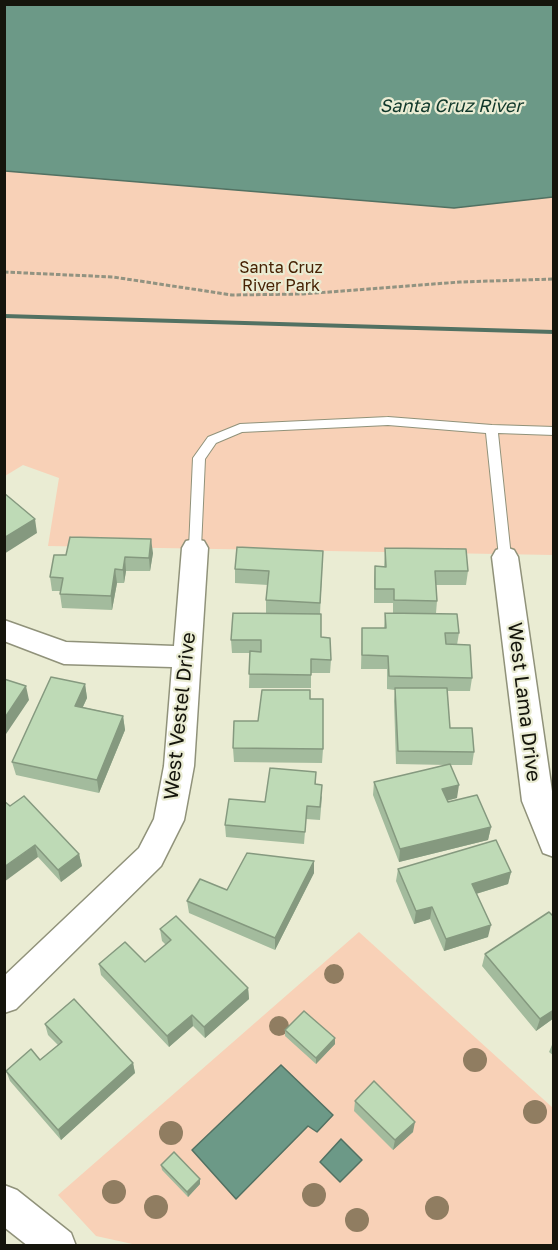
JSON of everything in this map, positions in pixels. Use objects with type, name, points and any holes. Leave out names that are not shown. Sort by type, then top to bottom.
[{"type":"street","name":"West Vestel Drive","points":[[4,998],[150,857],[169,820],[179,766],[195,549]]},
{"type":"street","name":"West Lama Drive","points":[[505,558],[537,801],[554,844]]},
{"type":"street","points":[[4,630],[64,653],[187,657]]},
{"type":"street","points":[[4,1203],[58,1245]]},
{"type":"lane","points":[[195,549],[199,458],[212,440],[240,428],[388,420],[492,429],[554,431]]},
{"type":"lane","points":[[492,429],[505,558]]},
{"type":"path","points":[[4,272],[113,277],[232,295],[554,279]]},
{"type":"green space","name":"Santa Cruz River Park","points":[[5,5],[553,5],[553,555],[48,546],[59,478],[23,465],[5,476]]},
{"type":"green space","points":[[359,932],[553,1108],[553,1245],[137,1245],[96,1236],[58,1195]]},
{"type":"water","name":"Santa Cruz River","points":[[4,5],[553,5],[553,197],[454,208],[5,171]]},
{"type":"water","points":[[281,1065],[333,1115],[317,1132],[308,1126],[236,1199],[192,1150]]},
{"type":"water","points":[[341,1139],[362,1160],[340,1182],[320,1162]]},
{"type":"building","points":[[4,493],[35,519],[4,538]]},
{"type":"building","points":[[70,537],[151,539],[149,558],[125,557],[123,570],[115,569],[111,596],[60,594],[63,578],[50,577],[54,555],[66,555]]},
{"type":"building","points":[[237,547],[323,551],[320,603],[266,600],[269,571],[235,569]]},
{"type":"building","points":[[385,548],[466,549],[468,571],[435,571],[437,601],[394,600],[394,589],[375,589],[375,566],[386,567]]},
{"type":"building","points":[[233,613],[321,614],[321,637],[330,638],[331,660],[311,659],[311,675],[249,674],[250,651],[261,652],[261,640],[231,640]]},
{"type":"building","points":[[385,613],[457,614],[459,633],[445,633],[446,644],[470,645],[472,678],[389,676],[388,656],[362,655],[362,628],[386,628]]},
{"type":"building","points":[[51,677],[85,684],[75,706],[123,716],[97,780],[12,762]]},
{"type":"building","points":[[4,679],[26,686],[4,719]]},
{"type":"building","points":[[395,688],[447,688],[450,728],[472,728],[474,752],[398,751]]},
{"type":"building","points":[[262,690],[310,690],[310,699],[323,699],[323,749],[233,748],[234,721],[258,721]]},
{"type":"building","points":[[450,764],[459,785],[442,789],[448,802],[477,795],[491,827],[400,849],[374,782]]},
{"type":"building","points":[[270,768],[316,772],[315,784],[322,785],[320,807],[307,806],[305,832],[225,825],[229,799],[265,802]]},
{"type":"building","points":[[24,796],[79,854],[58,870],[35,845],[4,867],[4,801],[10,806]]},
{"type":"building","points":[[496,840],[511,872],[472,884],[491,925],[446,939],[432,907],[416,911],[398,869]]},
{"type":"building","points":[[247,853],[314,861],[275,938],[187,901],[200,879],[227,890]]},
{"type":"building","points":[[549,912],[554,917],[554,1010],[540,1019],[485,954]]},
{"type":"building","points":[[176,916],[248,988],[204,1027],[192,1015],[167,1036],[99,964],[125,942],[145,962],[171,940],[160,929]]},
{"type":"building","points":[[74,999],[133,1063],[58,1130],[6,1071],[31,1049],[40,1060],[62,1042],[45,1024]]},
{"type":"building","points":[[304,1011],[335,1038],[316,1058],[285,1030]]},
{"type":"building","points":[[374,1081],[415,1122],[395,1140],[355,1101]]},
{"type":"building","points":[[174,1152],[200,1179],[187,1192],[161,1165]]},
{"type":"waterway","points":[[4,316],[554,332]]}]
